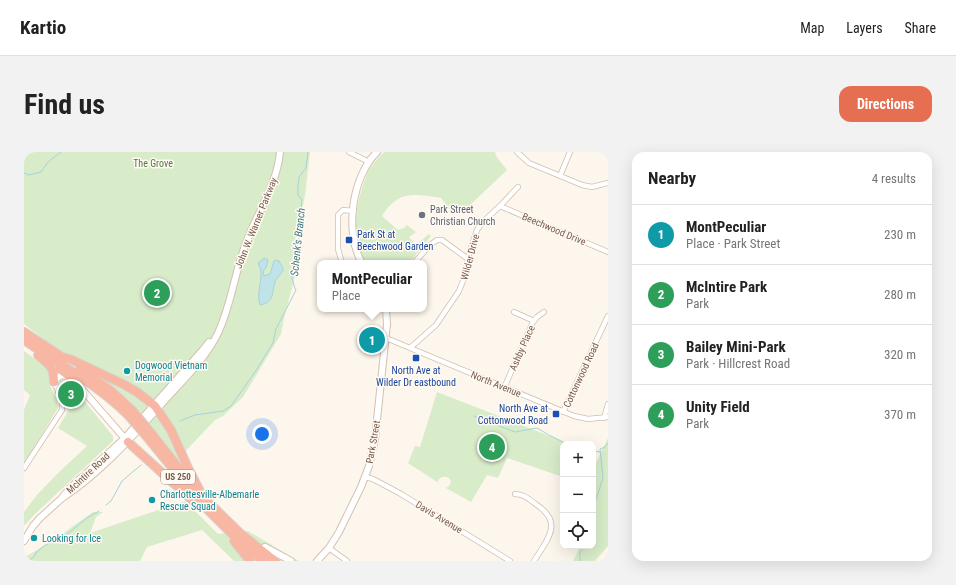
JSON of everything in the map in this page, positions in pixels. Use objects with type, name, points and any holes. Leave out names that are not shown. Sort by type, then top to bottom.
[{"type":"highway","name":"US 250","points":[[24,332],[130,413]]},
{"type":"highway","name":"US 250","points":[[24,340],[61,360],[110,390],[203,497],[241,534],[275,561]]},
{"type":"highway","points":[[24,346],[74,380]]},
{"type":"highway","points":[[38,355],[54,372],[54,382]]},
{"type":"highway","points":[[61,360],[70,359],[123,384],[137,392],[156,408],[171,430],[203,497]]},
{"type":"highway","name":"US 250","points":[[149,435],[190,492],[220,523],[263,561]]},
{"type":"highway","points":[[126,441],[191,499],[212,515]]},
{"type":"highway","points":[[220,523],[250,561]]},
{"type":"highway","points":[[241,534],[265,547]]},
{"type":"main road","name":"John W. Warner Parkway","points":[[126,441],[205,355],[218,333],[251,230],[273,181],[280,152]]},
{"type":"main road","points":[[360,260],[352,234],[354,211],[361,176],[377,152]]},
{"type":"main road","name":"Park Street","points":[[317,561],[329,548],[339,532],[365,477],[375,439],[386,338],[386,312]]},
{"type":"main road","points":[[54,382],[57,377],[61,375],[74,380],[126,441]]},
{"type":"main road","name":"McIntire Road","points":[[24,541],[36,522],[61,499],[103,467],[126,441]]},
{"type":"main road","points":[[265,547],[292,561]]},
{"type":"street","points":[[349,152],[369,162]]},
{"type":"street","points":[[517,152],[529,163],[588,186],[598,186],[608,183]]},
{"type":"street","points":[[560,176],[570,152]]},
{"type":"street","name":"Wilder Drive","points":[[410,348],[436,325],[459,291],[465,276],[468,259],[477,230],[518,186]]},
{"type":"street","name":"Beechwood Drive","points":[[500,206],[608,252]]},
{"type":"street","points":[[341,260],[338,250],[338,215],[343,210],[354,211]]},
{"type":"street","points":[[417,260],[430,245],[437,240],[442,240],[468,259]]},
{"type":"street","points":[[514,312],[534,320]]},
{"type":"street","name":"Ashby Place","points":[[504,388],[534,320],[544,312]]},
{"type":"street","name":"Cottonwood Road","points":[[563,412],[608,316]]},
{"type":"street","name":"North Avenue","points":[[386,338],[563,412],[581,418],[606,417]]},
{"type":"street","points":[[24,468],[62,410],[62,400],[54,382]]},
{"type":"street","points":[[606,417],[608,404]]},
{"type":"street","name":"Davis Avenue","points":[[365,477],[376,480],[401,494],[510,561]]},
{"type":"street","points":[[515,494],[523,495],[544,509],[551,519],[552,524],[550,534],[534,561]]},
{"type":"street","points":[[329,548],[347,561]]},
{"type":"green space","name":"The Grove","points":[[24,152],[310,152],[305,196],[296,232],[294,256],[297,268],[281,334],[243,397],[223,416],[215,420],[176,461],[133,404],[101,377],[46,341],[24,324]]},
{"type":"green space","points":[[384,152],[495,152],[496,156],[507,170],[468,207],[464,206],[459,213],[448,208],[441,198],[415,195],[401,198],[394,202],[382,216],[398,230],[407,225],[416,232],[409,237],[416,245],[429,234],[431,236],[411,260],[366,260],[357,245],[355,225],[360,194],[367,173]]},
{"type":"green space","points":[[24,351],[43,364],[48,370],[49,381],[57,401],[58,408],[24,464],[24,410],[30,395],[24,390]]},
{"type":"green space","points":[[63,380],[77,392],[113,436],[113,441],[24,525],[24,512],[36,496],[87,446],[58,428],[70,408],[67,396],[60,384],[60,381]]},
{"type":"green space","points":[[437,392],[562,441],[560,441],[560,476],[507,458],[498,478],[487,475],[471,502],[446,488],[450,485],[451,481],[448,477],[440,478],[437,482],[408,463],[415,446],[420,447]]},
{"type":"green space","points":[[608,438],[608,546],[595,561],[573,561],[579,549],[596,549],[596,463]]},
{"type":"green space","points":[[185,501],[218,534],[248,531],[299,561],[234,561],[202,530],[147,547],[140,561],[24,561],[24,558],[93,512],[103,512],[96,517],[90,533]]},
{"type":"water","points":[[264,258],[268,260],[266,268],[263,271],[264,276],[270,274],[274,261],[276,260],[279,261],[283,267],[283,270],[276,280],[271,298],[269,301],[260,305],[259,294],[261,273],[258,263]]},
{"type":"waterway","points":[[24,173],[29,175],[41,172],[48,162],[61,152]]},
{"type":"waterway","name":"Schenk's Branch","points":[[180,421],[195,415],[223,411],[231,406],[273,343],[276,329],[296,290],[292,277],[298,247],[302,200],[298,195],[298,186],[299,177],[306,168],[308,152]]},
{"type":"waterway","points":[[474,416],[515,432],[537,428],[561,441]]},
{"type":"waterway","points":[[596,500],[603,478],[600,449],[605,447],[608,443]]},
{"type":"waterway","points":[[596,451],[600,452]]},
{"type":"waterway","name":"Schenk's Branch","points":[[106,505],[111,501],[122,481],[141,465]]},
{"type":"waterway","name":"Schenk's Branch","points":[[28,561],[44,546],[66,535],[87,518],[99,511]]},
{"type":"waterway","points":[[580,561],[580,552],[582,549]]},
{"type":"place","name":"Park Street Christian Church","points":[[422,215]]},
{"type":"place","name":"Park St at Beechwood Garden","points":[[349,240]]},
{"type":"place","name":"McIntire Park","points":[[157,293]]},
{"type":"place","name":"MontPeculiar","points":[[372,340]]},
{"type":"place","name":"North Ave at Wilder Dr eastbound","points":[[416,358]]},
{"type":"place","name":"Dogwood Vietnam Memorial","points":[[127,371]]},
{"type":"place","name":"Bailey Mini-Park","points":[[71,394]]},
{"type":"place","name":"North Ave at Cottonwood Road","points":[[556,414]]},
{"type":"place","name":"Unity Field","points":[[492,447]]},
{"type":"place","name":"Charlottesville-Albemarle Rescue Squad","points":[[152,500]]},
{"type":"place","name":"Looking for Ice","points":[[34,538]]}]
